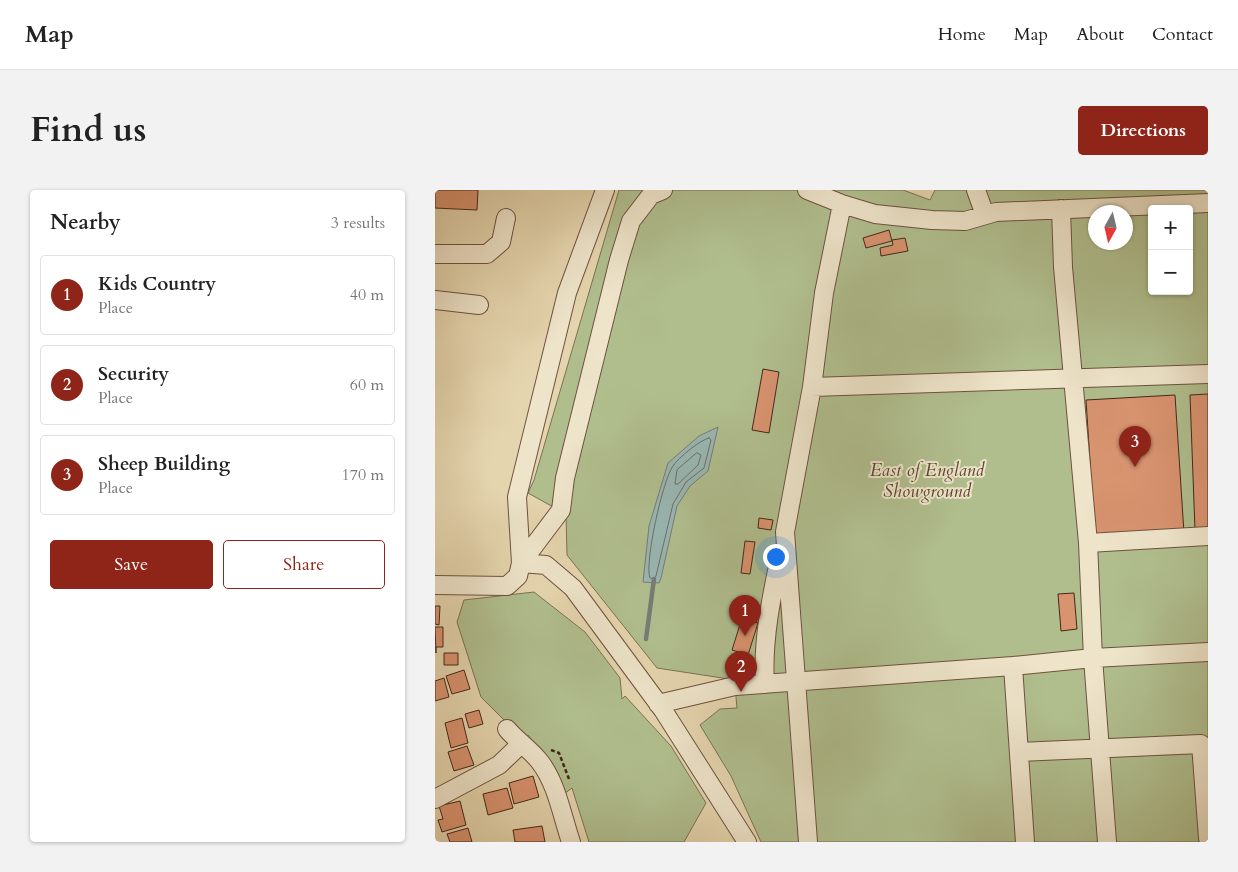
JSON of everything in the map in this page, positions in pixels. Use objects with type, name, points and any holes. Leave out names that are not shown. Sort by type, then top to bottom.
[{"type":"street","points":[[435,585],[507,586],[518,576],[521,562],[517,498],[567,293],[605,190]]},
{"type":"street","points":[[521,562],[561,510],[565,478],[619,260],[631,221],[651,195],[663,190]]},
{"type":"street","points":[[807,190],[842,204],[875,214],[932,220],[965,220],[996,212],[1208,203]]},
{"type":"street","points":[[976,190],[985,215]]},
{"type":"street","points":[[765,684],[764,666],[768,629],[812,387],[824,293],[842,204]]},
{"type":"street","points":[[1061,209],[1063,267],[1075,378],[1088,543],[1093,658],[1107,842]]},
{"type":"street","points":[[435,254],[487,254],[501,242],[506,218]]},
{"type":"street","points":[[435,300],[479,305]]},
{"type":"street","points":[[812,387],[1208,374]]},
{"type":"street","points":[[785,532],[808,842]]},
{"type":"street","points":[[1088,543],[1208,536]]},
{"type":"street","points":[[521,562],[546,565],[573,588],[658,704],[747,842]]},
{"type":"street","points":[[658,704],[735,686],[1013,666],[1093,658],[1208,652]]},
{"type":"street","points":[[1013,666],[1025,842]]},
{"type":"street","points":[[507,729],[520,745],[539,759],[549,774],[571,842]]},
{"type":"street","points":[[1019,752],[1205,744],[1208,838]]},
{"type":"street","points":[[435,799],[499,765],[520,745]]},
{"type":"green space","name":"East of England Showground","points":[[619,190],[903,190],[930,200],[935,190],[1208,190],[1208,842],[761,842],[731,776],[700,725],[720,709],[737,708],[735,686],[729,679],[657,668],[567,555],[566,514],[528,493],[534,480]]},
{"type":"green space","points":[[534,592],[585,632],[620,678],[622,699],[625,696],[671,746],[706,803],[684,842],[589,842],[572,788],[564,794],[547,760],[528,735],[527,737],[503,719],[481,697],[457,622],[464,600]]},
{"type":"water","points":[[718,427],[708,471],[690,486],[677,506],[659,583],[643,582],[649,526],[668,463],[699,436]]},
{"type":"building","points":[[435,190],[478,190],[477,210],[435,208]]},
{"type":"building","points":[[889,230],[892,241],[866,248],[863,238]]},
{"type":"building","points":[[905,238],[908,251],[881,256],[880,248],[893,245],[892,240]]},
{"type":"building","points":[[763,369],[779,372],[769,433],[752,430]]},
{"type":"building","points":[[1208,394],[1208,529],[1195,530],[1190,395]]},
{"type":"building","points":[[1175,395],[1184,533],[1095,539],[1086,400]]},
{"type":"building","points":[[759,518],[773,520],[771,530],[758,528]]},
{"type":"building","points":[[745,541],[755,542],[750,574],[741,573]]},
{"type":"building","points":[[1074,593],[1077,629],[1061,631],[1058,594]]},
{"type":"building","points":[[435,606],[440,606],[439,625],[435,624]]},
{"type":"building","points":[[742,618],[758,623],[748,655],[732,650]]},
{"type":"building","points":[[435,627],[443,627],[443,647],[436,647],[436,653]]},
{"type":"building","points":[[444,653],[458,653],[458,665],[444,665]]},
{"type":"building","points":[[464,670],[470,689],[452,694],[446,676]]},
{"type":"building","points":[[444,678],[449,697],[435,701],[435,681]]},
{"type":"building","points":[[479,710],[483,724],[469,728],[465,714]]},
{"type":"building","points":[[462,718],[468,743],[451,748],[445,723]]},
{"type":"building","points":[[467,746],[474,765],[454,771],[448,752]]},
{"type":"building","points":[[533,776],[539,797],[514,804],[509,783]]},
{"type":"building","points":[[507,788],[513,808],[488,815],[483,794]]},
{"type":"building","points":[[460,801],[466,825],[442,832],[438,820],[443,819],[439,806]]},
{"type":"building","points":[[542,826],[545,842],[515,842],[513,830]]},
{"type":"building","points":[[468,828],[472,842],[450,842],[447,834]]},
{"type":"waterway","points":[[646,639],[654,579]]},
{"type":"place","name":"Sheep Building","points":[[1135,467]]},
{"type":"place","name":"Kids Country","points":[[745,636]]},
{"type":"place","name":"Security","points":[[741,692]]}]
